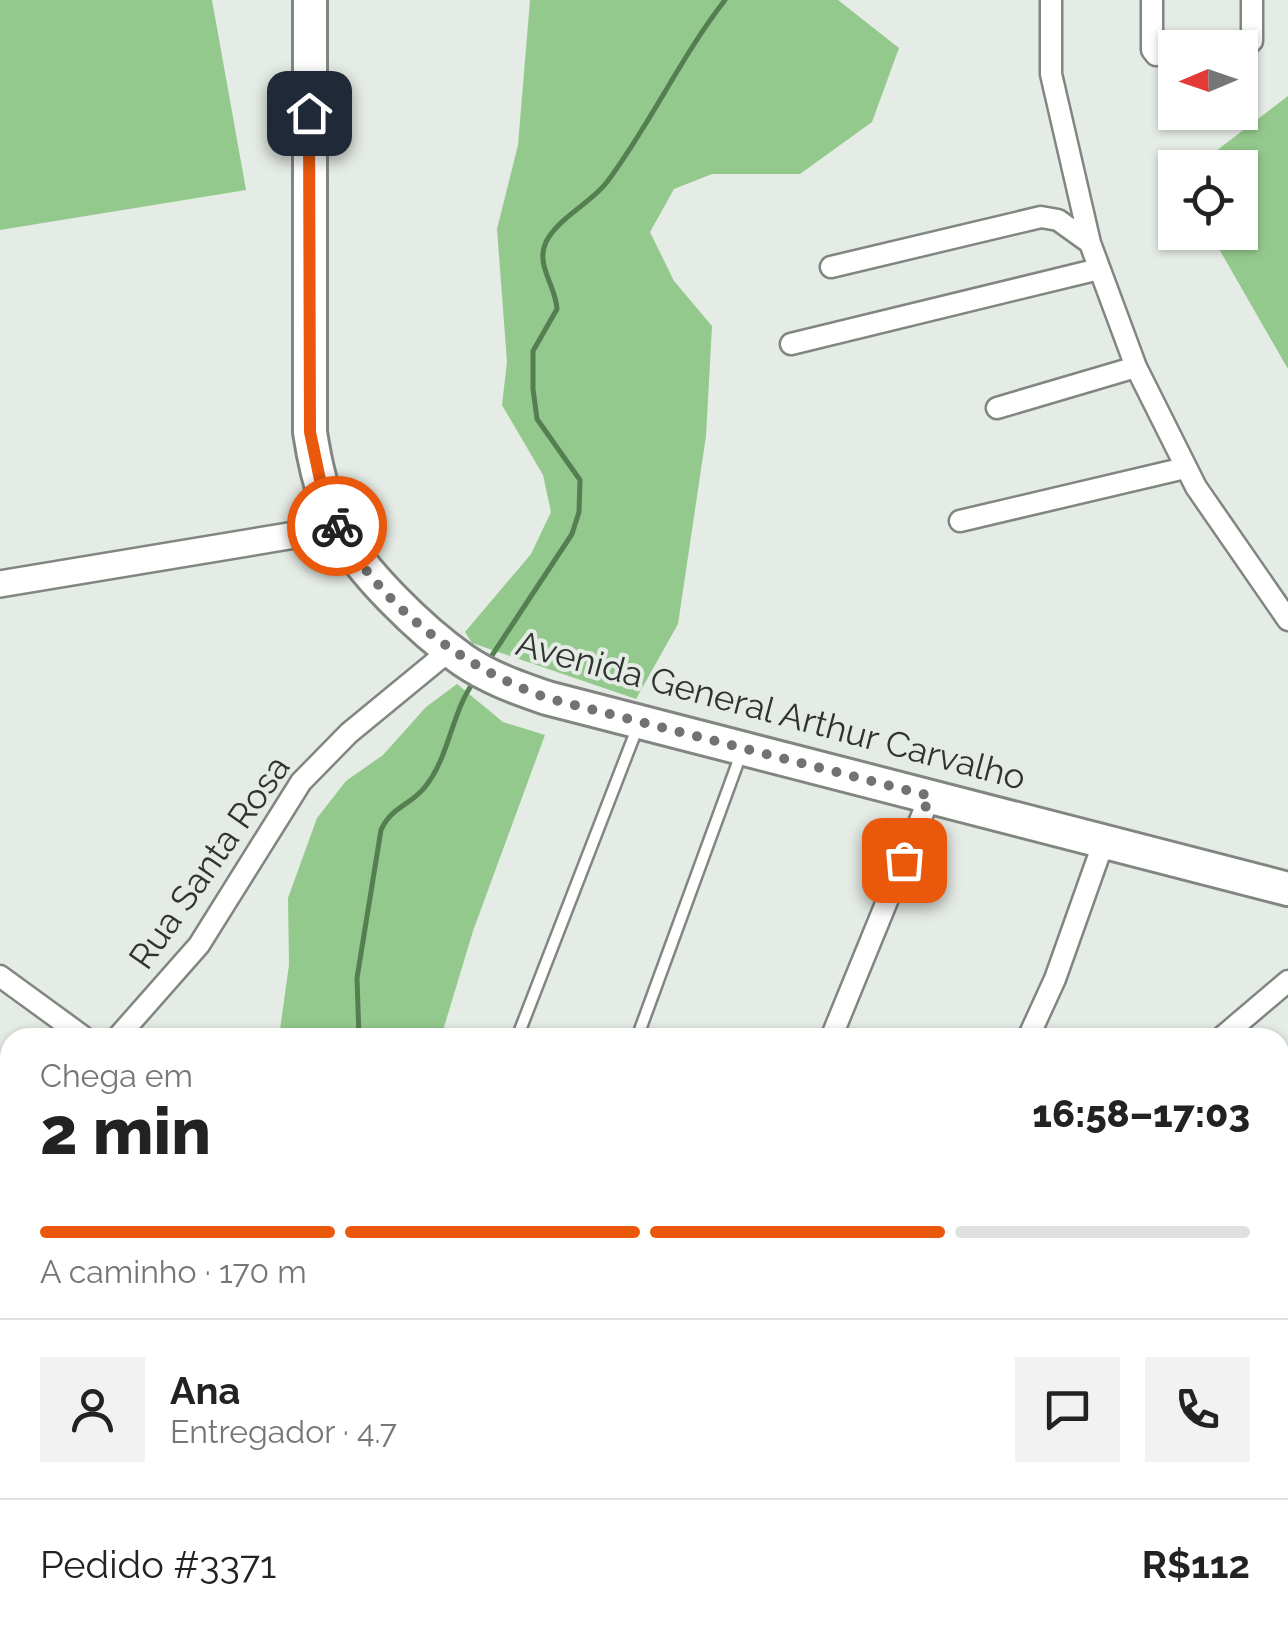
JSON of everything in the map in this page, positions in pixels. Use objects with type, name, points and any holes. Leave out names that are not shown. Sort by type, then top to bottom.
[{"type":"main road","name":"Avenida General Arthur Carvalho","points":[[310,0],[310,432],[323,494],[337,528],[359,560],[457,655],[502,682],[640,722],[1288,889]]},
{"type":"street","points":[[1051,0],[1050,74],[1090,243],[1136,367],[1185,468],[1288,620]]},
{"type":"street","points":[[1152,0],[1152,50],[1158,55]]},
{"type":"street","points":[[1252,0],[1252,30]]},
{"type":"street","points":[[831,268],[1041,218],[1058,220],[1090,243]]},
{"type":"street","points":[[791,344],[1099,269]]},
{"type":"street","points":[[997,408],[1136,367]]},
{"type":"street","points":[[960,521],[1185,468]]},
{"type":"street","points":[[0,584],[337,528]]},
{"type":"street","name":"Rua Santa Rosa","points":[[126,1028],[199,945],[301,782],[349,733],[457,655]]},
{"type":"street","points":[[835,1028],[930,796]]},
{"type":"street","points":[[1033,1028],[1055,980],[1104,842]]},
{"type":"street","points":[[0,976],[71,1028]]},
{"type":"street","points":[[1233,1028],[1288,981]]},
{"type":"lane","points":[[521,1028],[640,722]]},
{"type":"lane","points":[[641,1028],[743,748]]},
{"type":"green space","points":[[0,0],[212,0],[246,190],[0,230]]},
{"type":"green space","points":[[530,0],[838,0],[899,48],[872,122],[800,174],[712,174],[674,189],[650,232],[674,281],[712,326],[706,436],[678,624],[636,699],[472,643],[465,632],[531,554],[551,512],[543,475],[502,405],[507,362],[497,229],[518,145]]},
{"type":"green space","points":[[1288,96],[1288,369],[1220,250],[1258,250],[1258,150],[1217,150],[1243,130],[1258,130],[1258,119]]},
{"type":"green space","points":[[457,684],[503,722],[545,735],[473,931],[444,1028],[280,1028],[289,965],[288,898],[317,818],[346,781],[383,755],[426,707]]},
{"type":"waterway","points":[[487,663],[572,534],[579,512],[580,480],[537,419],[533,389],[533,351],[557,309],[544,267],[546,242],[559,225],[607,182],[725,0]]},
{"type":"waterway","points":[[359,1028],[357,978],[381,830],[390,816],[420,793],[433,775],[475,680]]},
{"type":"way so far","points":[[337,526],[359,560],[428,630],[464,661],[502,682],[547,698],[930,796],[904,860]]},
{"type":"route","points":[[309,113],[310,432],[314,464],[337,526]]}]
